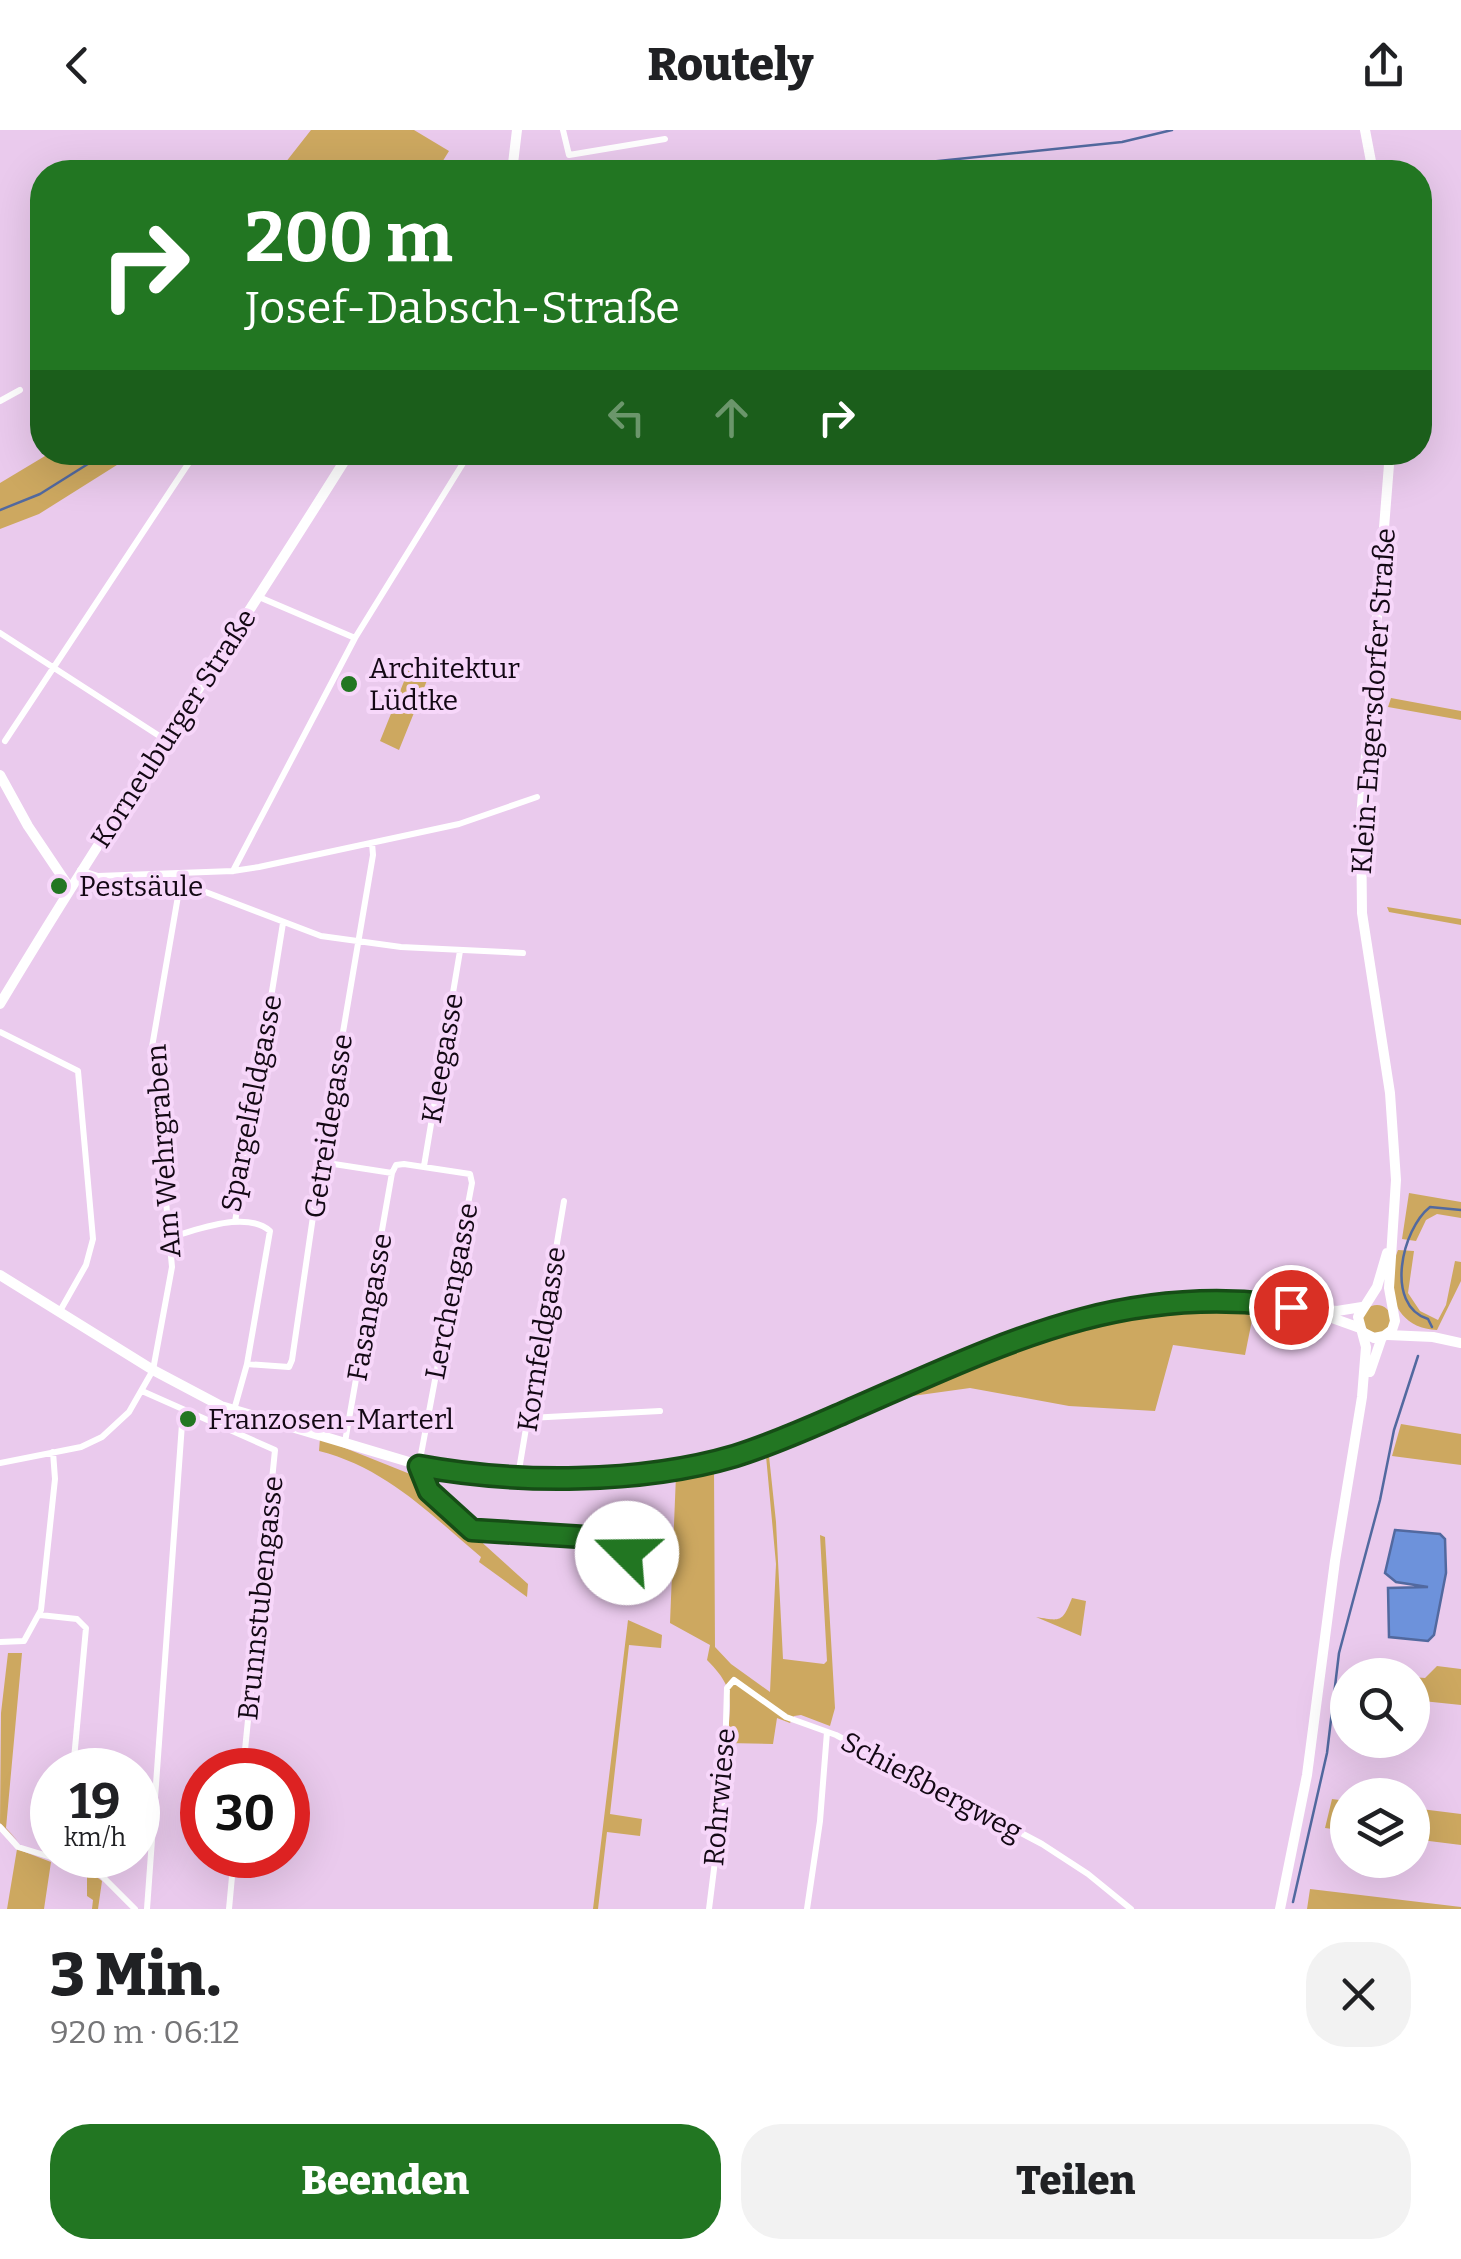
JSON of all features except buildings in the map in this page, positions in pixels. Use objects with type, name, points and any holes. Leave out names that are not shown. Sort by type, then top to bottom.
[{"type":"main road","points":[[513,160],[517,130]]},
{"type":"main road","points":[[1365,130],[1370,160]]},
{"type":"main road","name":"Korneuburger Straße","points":[[0,1004],[80,870],[342,465]]},
{"type":"main road","name":"Klein-Engersdorfer Straße","points":[[1389,465],[1360,858],[1364,930],[1394,1134],[1396,1190],[1389,1288],[1394,1312]]},
{"type":"main road","points":[[1,781],[69,888]]},
{"type":"main road","name":"Klein-Engersdorfer Straße","points":[[1366,1304],[1377,1288],[1390,1248]]},
{"type":"main road","points":[[0,1275],[196,1396],[234,1411],[419,1466],[518,1476],[653,1471],[733,1456],[780,1440],[1020,1338],[1102,1312],[1154,1304],[1253,1302],[1337,1311],[1384,1301],[1407,1325],[1432,1337],[1461,1344]]},
{"type":"main road","points":[[1280,1909],[1306,1775],[1362,1397],[1366,1350],[1358,1316],[1366,1304]]},
{"type":"main road","points":[[1300,1308],[1384,1336],[1432,1337]]},
{"type":"main road","points":[[1362,1397],[1384,1336],[1394,1326],[1394,1312]]},
{"type":"street","points":[[563,130],[569,155],[665,139]]},
{"type":"street","points":[[0,401],[20,390]]},
{"type":"street","points":[[4,741],[187,465]]},
{"type":"street","points":[[233,871],[355,638],[462,465]]},
{"type":"street","points":[[260,597],[355,638]]},
{"type":"street","points":[[0,633],[164,739]]},
{"type":"street","points":[[80,870],[98,876],[182,878],[233,871],[459,824],[538,797]]},
{"type":"street","name":"Getreidegasse","points":[[247,1364],[290,1366],[374,855],[372,843]]},
{"type":"street","points":[[182,878],[321,936],[358,943],[523,953]]},
{"type":"street","name":"Am Wehrgraben","points":[[0,1463],[81,1446],[102,1437],[124,1417],[153,1370],[170,1282],[170,1237],[152,1047],[182,878]]},
{"type":"street","name":"Spargelfeldgasse","points":[[170,1237],[234,1222],[283,923]]},
{"type":"street","name":"Kleegasse","points":[[424,1166],[460,951]]},
{"type":"street","points":[[0,1032],[78,1071],[93,1223],[91,1253],[60,1312]]},
{"type":"street","points":[[321,1162],[392,1172],[401,1164],[424,1166]]},
{"type":"street","name":"Lerchengasse","points":[[419,1466],[471,1176],[424,1166]]},
{"type":"street","name":"Fasangasse","points":[[345,1442],[392,1172]]},
{"type":"street","name":"Kornfeldgasse","points":[[518,1476],[564,1201]]},
{"type":"street","points":[[234,1222],[265,1226],[270,1231],[247,1364],[234,1411]]},
{"type":"street","name":"Brunnstubengasse","points":[[142,1392],[274,1450],[244,1748]]},
{"type":"street","points":[[147,1909],[183,1410]]},
{"type":"street","points":[[529,1418],[660,1411]]},
{"type":"street","points":[[0,1642],[24,1641],[40,1615],[54,1479],[53,1452]]},
{"type":"street","points":[[419,1466],[429,1491],[472,1530],[624,1542],[624,1596]]},
{"type":"street","points":[[40,1615],[77,1619],[86,1628],[75,1748]]},
{"type":"street","name":"Schießbergweg","points":[[727,1686],[736,1680],[775,1711],[828,1732],[1042,1844],[1131,1909]]},
{"type":"street","name":"Rohrwiese","points":[[709,1909],[724,1789],[727,1686]]},
{"type":"street","points":[[807,1909],[828,1732]]},
{"type":"street","points":[[0,1827],[18,1847],[30,1850]]},
{"type":"street","points":[[104,1878],[135,1909]]},
{"type":"street","points":[[228,1909],[231,1878]]},
{"type":"shaded area","points":[[311,130],[414,130],[449,151],[443,160],[287,160]]},
{"type":"shaded area","points":[[30,465],[117,465],[39,514],[0,529],[0,483]]},
{"type":"shaded area","points":[[409,669],[428,678],[399,750],[380,741]]},
{"type":"shaded area","points":[[1391,698],[1461,711],[1461,720],[1388,707]]},
{"type":"shaded area","points":[[1387,907],[1461,919],[1461,925],[1389,912]]},
{"type":"shaded area","points":[[1409,1193],[1461,1202],[1461,1218],[1437,1214],[1426,1220],[1416,1241],[1402,1239]]},
{"type":"shaded area","points":[[1398,1250],[1414,1251],[1408,1293],[1420,1311],[1438,1320],[1446,1305],[1455,1261],[1461,1262],[1461,1281],[1437,1330],[1410,1322],[1395,1303],[1392,1277]]},
{"type":"shaded area","points":[[1377,1305],[1387,1309],[1391,1319],[1387,1329],[1377,1333],[1367,1329],[1363,1319],[1367,1309]]},
{"type":"shaded area","points":[[1183,1310],[1254,1310],[1245,1355],[1173,1345],[1155,1411],[1069,1406],[970,1388],[898,1398],[1043,1337],[1119,1318]]},
{"type":"shaded area","points":[[1401,1424],[1461,1434],[1461,1465],[1392,1456]]},
{"type":"shaded area","points":[[320,1438],[415,1476],[425,1491],[528,1584],[527,1597],[479,1562],[481,1557],[406,1494],[365,1469],[319,1451]]},
{"type":"shaded area","points":[[766,1456],[776,1522],[783,1659],[824,1664],[827,1661],[820,1535],[825,1537],[835,1708],[830,1726],[801,1715],[794,1716],[790,1723],[777,1718],[773,1744],[728,1743],[730,1697],[724,1680],[707,1660],[710,1645],[670,1623],[676,1475],[714,1470],[715,1647],[731,1664],[770,1692],[776,1564]]},
{"type":"shaded area","points":[[1072,1598],[1086,1601],[1081,1636],[1036,1617],[1060,1618]]},
{"type":"shaded area","points":[[628,1620],[662,1635],[661,1648],[629,1645],[610,1814],[642,1819],[640,1836],[607,1832],[598,1909],[593,1909]]},
{"type":"shaded area","points":[[8,1653],[22,1653],[6,1828],[18,1841],[0,1823],[1,1713]]},
{"type":"shaded area","points":[[1437,1666],[1461,1669],[1461,1705],[1430,1702],[1430,1673]]},
{"type":"shaded area","points":[[1430,1810],[1461,1814],[1461,1845],[1430,1841]]},
{"type":"shaded area","points":[[17,1849],[30,1854],[30,1878],[49,1878],[44,1909],[7,1909]]},
{"type":"shaded area","points":[[87,1878],[102,1881],[98,1909],[92,1909],[93,1900],[87,1896]]},
{"type":"shaded area","points":[[1310,1889],[1461,1907],[1461,1909],[1307,1909]]},
{"type":"water","points":[[1395,1530],[1440,1534],[1445,1539],[1446,1573],[1434,1635],[1428,1641],[1389,1637],[1388,1588],[1428,1587],[1396,1582],[1385,1573]]},
{"type":"waterway","points":[[948,160],[1122,142],[1172,130]]},
{"type":"waterway","points":[[0,510],[40,494],[86,465]]},
{"type":"waterway","points":[[1432,1327],[1406,1299],[1402,1283],[1405,1248],[1430,1207],[1461,1210]]},
{"type":"waterway","points":[[1293,1902],[1327,1753],[1339,1653],[1380,1500],[1394,1430],[1418,1356]]},
{"type":"place","name":"Architektur Lüdtke","points":[[349,684]]},
{"type":"place","name":"Pestsäule","points":[[59,886]]},
{"type":"place","name":"Franzosen-Marterl","points":[[188,1419]]},
{"type":"route","points":[[627,1553],[624,1542],[616,1539],[472,1530],[429,1491],[419,1466],[518,1476],[608,1475],[687,1467],[766,1446],[1000,1346],[1075,1319],[1124,1308],[1187,1301],[1291,1307]]}]
